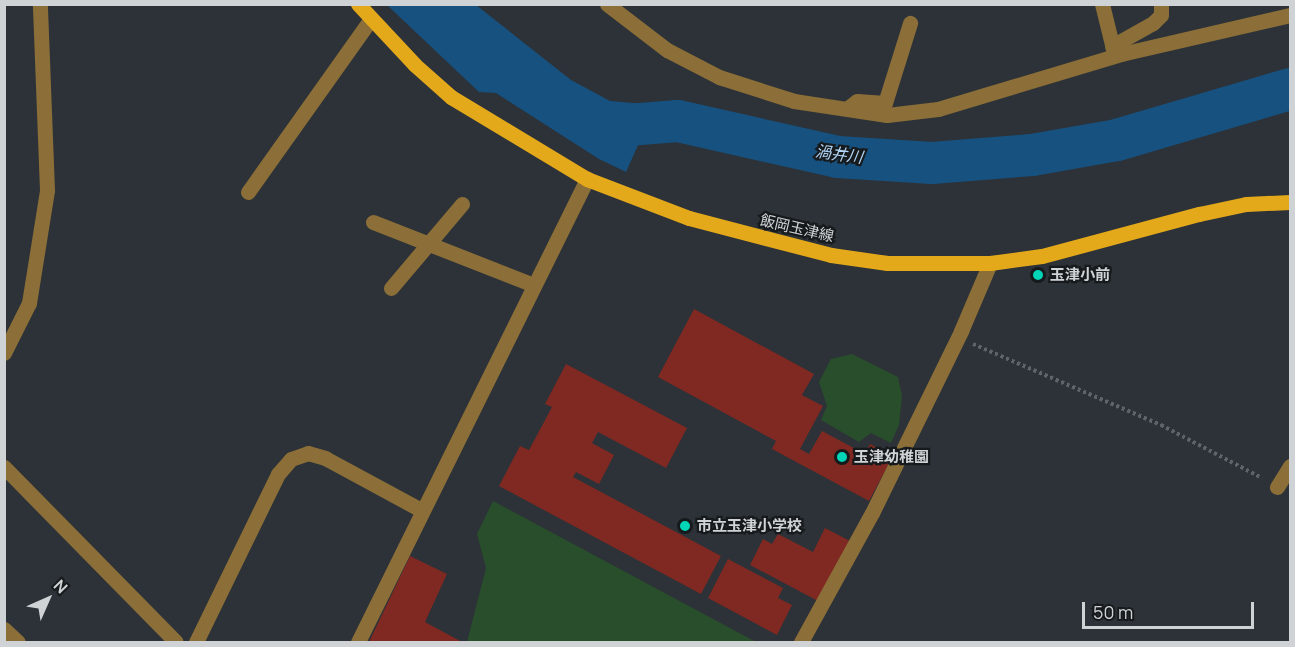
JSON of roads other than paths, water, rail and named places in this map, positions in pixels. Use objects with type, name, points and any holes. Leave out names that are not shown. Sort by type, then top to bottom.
[{"type":"main road","name":"飯岡玉津線","points":[[358,4],[451,97],[587,179],[689,218],[831,255],[887,263],[990,262],[1042,256],[1211,211],[1246,204],[1290,202]]},
{"type":"street","points":[[4,353],[28,303],[47,190],[40,4]]},
{"type":"street","points":[[1102,4],[1113,51]]},
{"type":"street","points":[[1113,51],[1153,23],[1161,15],[1161,4]]},
{"type":"street","points":[[612,6],[668,50],[719,77],[794,101],[887,115],[938,109],[1113,51],[1290,15]]},
{"type":"street","points":[[248,192],[371,19]]},
{"type":"street","points":[[846,110],[857,101],[885,103],[910,23]]},
{"type":"street","points":[[358,642],[421,510],[587,179]]},
{"type":"street","points":[[391,288],[462,204]]},
{"type":"street","points":[[373,222],[534,285]]},
{"type":"street","points":[[801,642],[872,513],[958,338],[990,262]]},
{"type":"street","points":[[196,642],[278,474],[291,459],[308,453],[317,454],[421,510]]},
{"type":"street","points":[[1277,488],[1290,466]]},
{"type":"street","points":[[4,467],[176,642]]},
{"type":"street","points":[[4,629],[18,642]]},
{"type":"water","points":[[387,5],[476,5],[571,80],[610,101],[656,105],[626,172],[599,159],[496,93],[479,92]]},
{"type":"waterway","name":"渦井川","points":[[593,121],[603,127],[678,121],[838,157],[932,163],[1032,155],[1117,140],[1290,89]]},
{"type":"place","name":"玉津小前","points":[[1038,275]]},
{"type":"place","name":"玉津幼稚園","points":[[842,457]]},
{"type":"place","name":"市立玉津小学校","points":[[685,526]]}]
